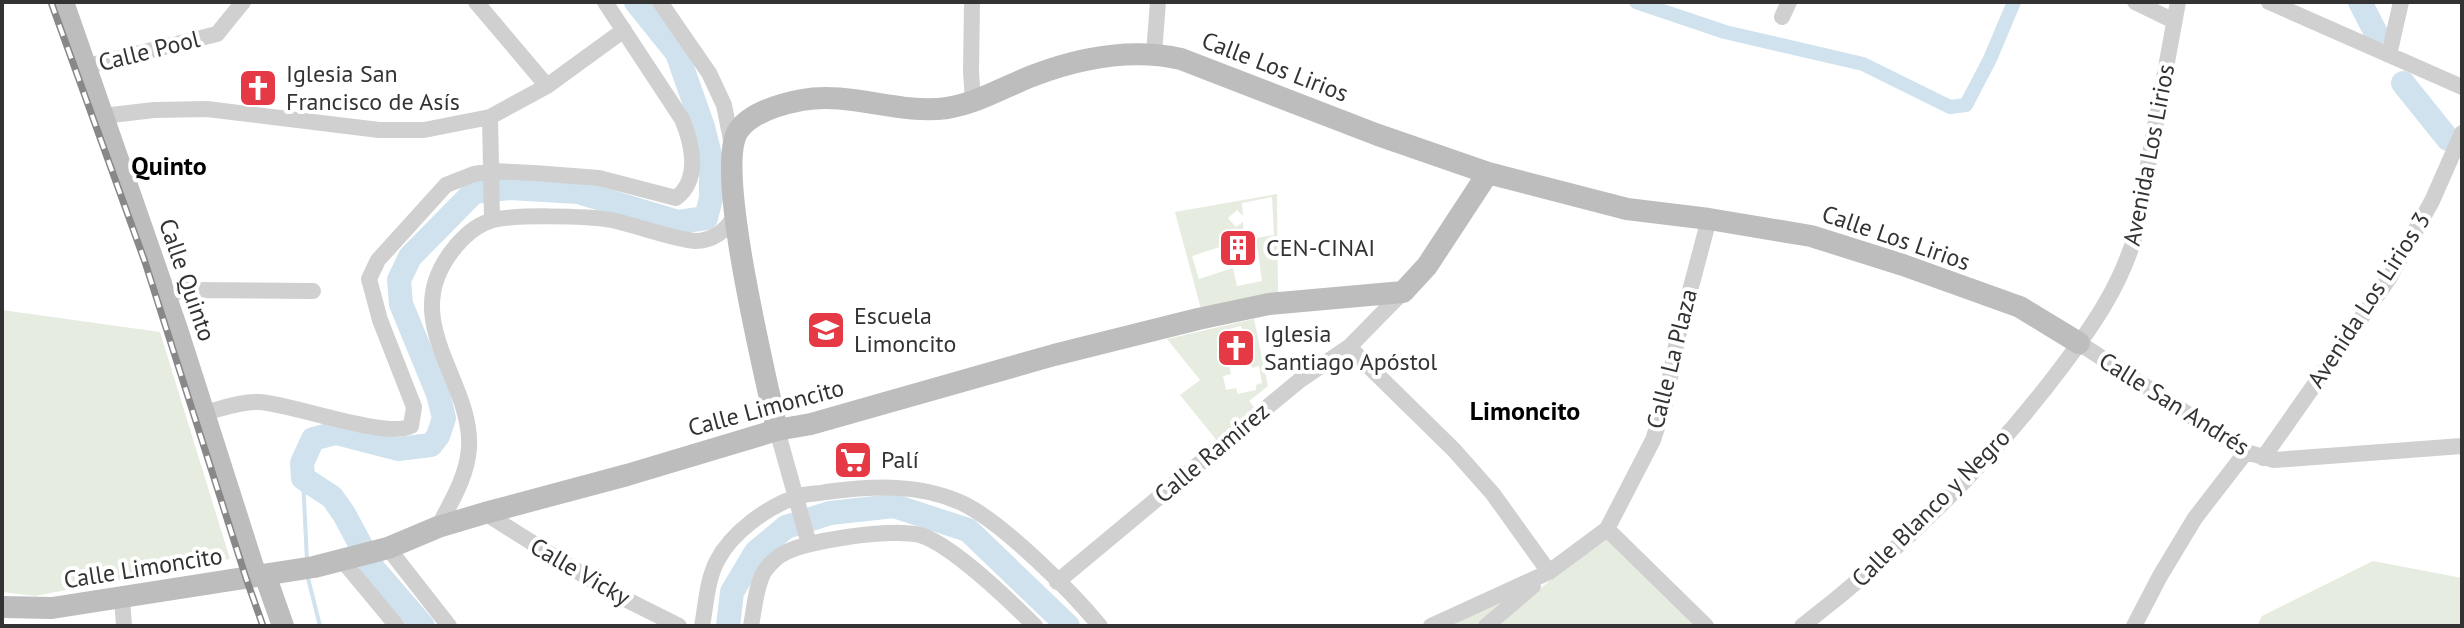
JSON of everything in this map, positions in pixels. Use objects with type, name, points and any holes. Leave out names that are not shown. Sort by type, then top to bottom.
[{"type":"street","name":"Calle Quinto","points":[[63,2],[260,576],[283,626]]},
{"type":"street","name":"Calle Pool","points":[[87,66],[217,34],[243,2]]},
{"type":"street","points":[[476,2],[547,86]]},
{"type":"street","points":[[204,413],[255,402],[402,430],[411,426],[414,407],[380,320],[369,279],[378,260],[446,185],[474,174],[493,171],[599,178],[676,198],[685,191],[692,160],[690,140],[682,119],[605,2]]},
{"type":"street","points":[[660,2],[709,73],[724,105],[732,147],[734,217],[777,430],[808,541]]},
{"type":"street","points":[[972,2],[973,101]]},
{"type":"street","points":[[1154,53],[1158,2]]},
{"type":"street","points":[[2135,2],[2174,21]]},
{"type":"street","name":"Avenida Los Lirios","points":[[2079,343],[2104,307],[2131,252],[2178,2]]},
{"type":"street","points":[[2269,2],[2462,87]]},
{"type":"street","points":[[2389,55],[2401,2]]},
{"type":"street","points":[[103,116],[154,110],[207,109],[379,130],[424,130],[490,117],[547,86],[624,30]]},
{"type":"street","name":"Calle Los Lirios","points":[[732,147],[739,131],[761,113],[806,99],[824,98],[918,110],[948,108],[1066,66],[1129,53],[1154,53],[1181,59],[1378,135],[1488,173],[1627,209],[1811,236],[2020,307],[2079,343]]},
{"type":"street","points":[[490,117],[492,220]]},
{"type":"street","name":"Avenida Los Lirios 3","points":[[2263,458],[2388,280],[2432,201],[2462,133]]},
{"type":"street","points":[[1403,292],[1427,266],[1488,173]]},
{"type":"street","points":[[438,527],[462,480],[469,447],[468,425],[438,344],[432,295],[439,273],[452,251],[472,229],[492,220],[577,217],[609,220],[696,241],[716,236],[727,228],[734,217]]},
{"type":"street","name":"Calle La Plaza","points":[[1444,624],[1549,572],[1607,529],[1653,440],[1665,403],[1681,322],[1709,219]]},
{"type":"street","points":[[165,294],[188,290],[313,291]]},
{"type":"street","name":"Calle Ramírez","points":[[1057,582],[1300,380],[1349,347],[1403,292]]},
{"type":"street","name":"Calle Limoncito","points":[[2,607],[52,608],[306,569],[383,550],[438,527],[485,513],[1054,355],[1269,304],[1403,292]]},
{"type":"street","name":"Calle San Andrés","points":[[2079,343],[2246,452],[2263,458],[2274,460],[2462,446]]},
{"type":"street","name":"Calle Blanco y Negro","points":[[1802,626],[1844,594],[1988,458],[2045,390],[2079,343]]},
{"type":"street","points":[[1349,347],[1454,450],[1493,494],[1549,572],[1486,626]]},
{"type":"street","points":[[2134,626],[2195,518],[2246,452]]},
{"type":"street","points":[[702,626],[717,559],[734,538],[759,517],[799,504],[885,487],[913,488],[945,496],[967,506],[1013,540],[1100,626]]},
{"type":"street","name":"Calle Vicky","points":[[485,513],[607,590],[679,626]]},
{"type":"street","points":[[1607,529],[1706,626]]},
{"type":"street","points":[[751,626],[763,573],[781,555],[808,541],[891,532],[921,535],[963,562],[1008,598],[1035,626]]},
{"type":"street","points":[[383,550],[449,626]]},
{"type":"street","points":[[347,559],[397,626]]},
{"type":"street","points":[[122,598],[124,626]]},
{"type":"shaded area","points":[[1277,194],[1278,294],[1201,309],[1175,212]],"holes":[[[1272,197],[1274,235],[1256,238],[1262,281],[1237,286],[1233,268],[1199,279],[1192,256],[1244,239],[1243,222],[1236,227],[1228,218],[1237,210],[1243,216],[1242,203]]]},
{"type":"shaded area","points":[[2,310],[160,332],[230,559],[35,596],[2,592]]},
{"type":"shaded area","points":[[1254,319],[1268,386],[1249,401],[1257,411],[1218,442],[1180,395],[1200,380],[1167,339]],"holes":[[[1241,326],[1252,368],[1259,366],[1262,383],[1256,385],[1256,390],[1238,394],[1236,388],[1226,390],[1223,376],[1231,374],[1221,331]]]},
{"type":"shaded area","points":[[1604,536],[1697,626],[1495,626]]},
{"type":"shaded area","points":[[2373,561],[2462,578],[2462,626],[2257,626],[2262,616]]},
{"type":"shaded area","points":[[1528,585],[1480,626],[1458,626],[1454,621]]},
{"type":"waterway","points":[[423,626],[373,568],[332,497],[303,478],[302,463],[313,439],[336,433],[398,449],[431,445],[438,436],[444,418],[438,394],[401,304],[399,280],[410,257],[474,192],[510,188],[578,192],[678,222],[706,218],[711,198],[711,159],[703,127],[677,53],[636,2]]},
{"type":"waterway","points":[[1636,2],[1725,32],[1863,64],[1950,107],[1966,105],[2014,2]]},
{"type":"waterway","points":[[2360,2],[2376,33]]},
{"type":"waterway","points":[[2403,83],[2448,139]]},
{"type":"waterway","points":[[303,478],[307,561]]},
{"type":"waterway","points":[[728,626],[732,592],[756,552],[786,527],[830,513],[894,506],[968,530],[1068,626]]},
{"type":"waterway","points":[[307,574],[320,626]]},
{"type":"railway","points":[[51,2],[145,262],[263,626]]},
{"type":"place","name":"Iglesia San Francisco de Asís","points":[[258,88]]},
{"type":"place","name":"CEN-CINAI","points":[[1238,248]]},
{"type":"place","name":"Escuela Limoncito","points":[[826,330]]},
{"type":"place","name":"Iglesia Santiago Apóstol","points":[[1236,348]]},
{"type":"place","name":"Palí","points":[[853,460]]},
{"type":"district","name":"Quinto","points":[[169,166]]},
{"type":"district","name":"Limoncito","points":[[1525,411]]}]
